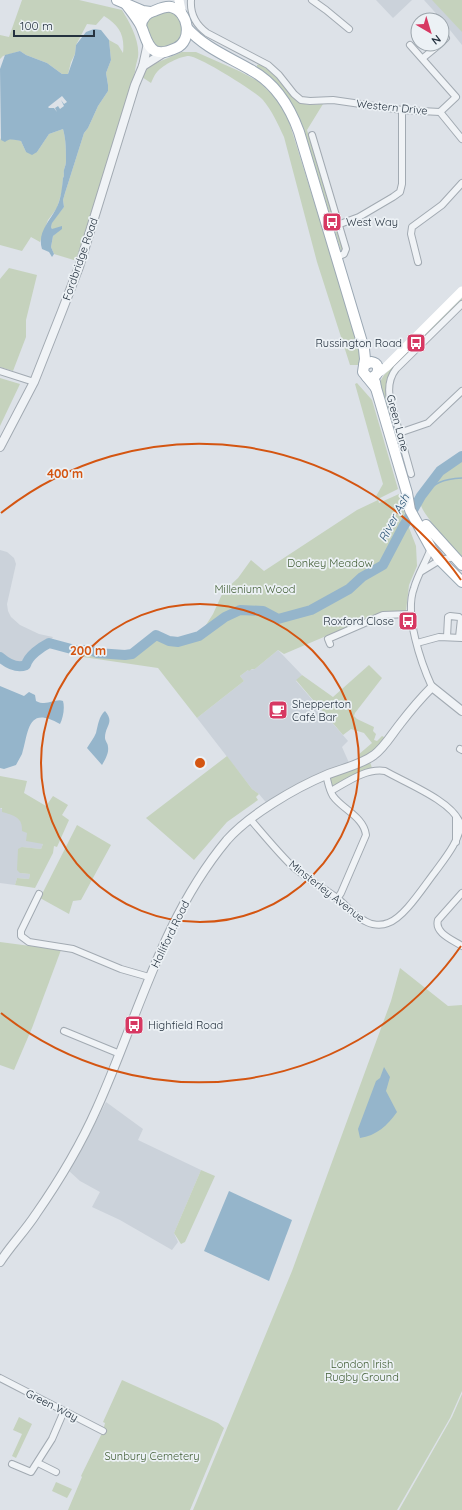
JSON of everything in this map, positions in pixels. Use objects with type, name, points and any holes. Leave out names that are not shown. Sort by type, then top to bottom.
[{"type":"main road","points":[[178,47],[186,39],[187,28],[187,14],[179,0]]},
{"type":"main road","points":[[122,2],[142,11],[150,12]]},
{"type":"main road","points":[[122,2],[135,15],[148,43],[154,50],[165,52],[178,47],[193,44],[209,48],[252,70],[262,77],[280,95],[292,115],[299,132],[364,350],[372,370],[376,388],[400,451],[412,508],[431,548],[440,560],[462,582]]},
{"type":"main road","points":[[141,26],[144,18],[150,12],[168,4],[187,14]]},
{"type":"main road","points":[[187,28],[209,48]]},
{"type":"main road","points":[[372,370],[391,361],[462,291]]},
{"type":"main road","points":[[412,508],[462,565]]},
{"type":"main road","points":[[426,525],[427,532],[434,543],[431,548]]},
{"type":"street","points":[[187,14],[191,0]]},
{"type":"street","points":[[312,0],[349,29]]},
{"type":"street","name":"Western Drive","points":[[187,14],[207,34],[257,58],[274,70],[301,100],[333,100],[402,110],[440,112],[462,139]]},
{"type":"street","name":"Fordbridge Road","points":[[0,446],[34,382],[79,267],[135,84],[143,66],[148,43]]},
{"type":"street","points":[[143,66],[165,52]]},
{"type":"street","points":[[417,52],[459,96],[440,112]]},
{"type":"street","points":[[423,58],[430,52]]},
{"type":"street","points":[[252,70],[257,58]]},
{"type":"street","points":[[340,224],[359,217],[400,192],[402,184],[402,110]]},
{"type":"street","points":[[312,134],[340,224],[346,250],[344,254],[337,257]]},
{"type":"street","points":[[418,262],[411,234],[412,227],[442,205],[462,183]]},
{"type":"street","name":"Green Lane","points":[[412,474],[400,451],[400,433],[389,395],[391,376],[396,369],[462,304]]},
{"type":"street","points":[[0,371],[34,382]]},
{"type":"street","points":[[400,433],[428,422],[462,391]]},
{"type":"street","points":[[431,548],[413,589],[411,614],[422,663],[432,687],[462,711]]},
{"type":"street","points":[[422,570],[440,560],[454,557]]},
{"type":"street","points":[[330,644],[328,639],[383,615],[411,614]]},
{"type":"street","points":[[417,643],[447,637],[461,638],[461,619],[459,617],[448,617],[447,637]]},
{"type":"street","name":"Halliford Road","points":[[2,1256],[36,1215],[69,1162],[97,1109],[162,946],[191,891],[228,840],[250,819],[302,785],[375,755],[410,710],[432,687]]},
{"type":"street","name":"Minsterley Avenue","points":[[250,819],[274,848],[292,865],[338,899],[365,922],[380,925],[391,922],[402,914],[461,836],[461,829],[455,814],[445,804],[384,771],[377,770],[367,772],[331,791]]},
{"type":"street","points":[[326,774],[331,791],[336,800],[364,827],[366,834],[354,865],[338,899]]},
{"type":"street","points":[[462,893],[438,920],[438,928],[442,933],[462,946]]},
{"type":"street","points":[[39,894],[21,931],[21,936],[24,940],[73,949],[121,969],[149,978]]},
{"type":"street","points":[[64,1031],[120,1054]]},
{"type":"street","name":"Green Way","points":[[0,1378],[103,1431]]},
{"type":"street","points":[[12,1464],[31,1472],[52,1439],[64,1411]]},
{"type":"street","points":[[38,1463],[56,1472]]},
{"type":"shaded area","points":[[376,0],[412,0],[393,18]]},
{"type":"shaded area","points":[[424,0],[462,0],[462,45],[450,30],[450,12],[435,12]]},
{"type":"shaded area","points":[[0,550],[7,552],[14,558],[16,564],[7,604],[11,617],[20,625],[39,634],[53,637],[49,643],[27,660],[26,665],[21,667],[15,666],[0,657]]},
{"type":"shaded area","points":[[278,650],[302,675],[296,681],[348,741],[342,747],[350,765],[269,806],[259,794],[252,789],[197,718],[244,681],[240,676],[248,670],[255,669]]},
{"type":"shaded area","points":[[0,808],[18,817],[22,824],[22,829],[43,844],[41,849],[22,847],[20,873],[30,874],[29,879],[17,878],[15,885],[0,883]]},
{"type":"shaded area","points":[[106,1102],[143,1129],[138,1140],[201,1170],[174,1233],[178,1242],[172,1250],[120,1220],[92,1207],[100,1192],[80,1181],[68,1170],[87,1139]]},
{"type":"green space","points":[[22,0],[79,0],[122,10],[136,39],[138,57],[135,72],[77,261],[54,254],[51,247],[53,236],[61,229],[52,229],[52,222],[64,207],[63,200],[84,133],[88,128],[98,106],[108,91],[106,73],[111,60],[109,40],[118,45],[123,53],[122,36],[114,23],[104,16],[96,25],[87,24],[76,45],[75,54],[68,74],[62,74],[47,63],[26,55],[20,51],[3,56],[0,59],[0,35],[9,37]]},
{"type":"green space","points":[[432,0],[462,0],[462,32],[450,19],[450,12],[443,12]]},
{"type":"green space","points":[[164,10],[172,12],[180,18],[183,32],[178,42],[162,49],[155,48],[144,21]]},
{"type":"green space","points":[[182,52],[196,52],[258,81],[275,97],[286,112],[361,352],[359,365],[350,365],[317,262],[284,137],[272,113],[263,100],[250,89],[204,62],[189,56],[172,61],[160,69],[154,76],[151,83],[142,77],[149,66]]},
{"type":"green space","points":[[260,64],[277,78],[292,97],[300,103],[313,105],[323,104],[307,130],[343,250],[341,251],[299,117],[284,94],[272,80],[257,67],[257,65]]},
{"type":"green space","points":[[63,129],[66,165],[62,191],[57,208],[48,220],[40,242],[31,237],[22,251],[0,245],[0,138],[1,140],[12,139],[21,141],[26,152],[37,152],[49,134]]},
{"type":"green space","points":[[9,268],[37,275],[26,320],[26,337],[13,371],[0,367],[0,279]]},
{"type":"green space","points":[[462,298],[462,301],[391,372],[388,381],[387,399],[399,445],[398,446],[381,388],[381,380],[384,375]]},
{"type":"green space","points":[[0,378],[20,384],[0,426]]},
{"type":"green space","points":[[357,383],[372,400],[398,489],[378,499],[379,503],[399,494],[406,518],[380,564],[362,574],[329,598],[304,609],[278,617],[263,609],[241,608],[240,612],[264,612],[276,621],[302,613],[312,612],[348,591],[363,578],[377,572],[385,566],[408,525],[416,546],[417,566],[409,585],[406,611],[380,613],[284,654],[278,650],[255,669],[248,670],[240,676],[244,681],[197,718],[158,668],[83,657],[83,650],[90,650],[97,653],[132,654],[156,635],[169,641],[178,642],[199,636],[213,614],[223,592],[238,578],[251,560],[264,571],[357,510],[378,500],[375,498],[383,484],[355,384]]},
{"type":"green space","points":[[462,456],[462,557],[429,519],[420,504],[420,500],[421,496],[440,471]]},
{"type":"green space","points":[[369,665],[382,678],[354,716],[374,727],[373,731],[376,734],[374,740],[377,741],[382,736],[386,738],[375,751],[359,760],[358,755],[372,743],[364,733],[351,729],[343,735],[296,680],[302,675],[333,697]]},
{"type":"green space","points":[[227,756],[252,789],[259,794],[256,797],[258,800],[227,822],[194,860],[146,818]]},
{"type":"green space","points":[[370,762],[372,768],[332,787],[329,778]]},
{"type":"green space","points":[[0,776],[27,781],[24,793],[46,806],[53,796],[68,805],[62,815],[69,820],[57,847],[54,846],[53,853],[35,888],[15,885],[17,878],[29,879],[30,874],[20,873],[17,870],[18,849],[22,847],[41,849],[43,844],[26,841],[27,833],[22,831],[22,826],[19,820],[16,817],[2,812],[2,808],[0,808]]},
{"type":"green space","points":[[77,825],[111,845],[81,900],[73,901],[69,914],[40,898]]},
{"type":"green space","points":[[0,942],[61,950],[32,1028],[14,1070],[0,1065]]},
{"type":"green space","name":"London Irish Rugby Ground","points":[[400,968],[448,1006],[462,1005],[462,1391],[450,1418],[397,1510],[193,1510],[292,1271],[391,1001]]},
{"type":"green space","points":[[201,1170],[215,1176],[185,1242],[181,1244],[174,1233]]},
{"type":"green space","name":"Sunbury Cemetery","points":[[122,1380],[218,1423],[224,1428],[190,1510],[68,1510],[82,1477],[81,1476],[103,1431],[105,1423],[103,1422]]},
{"type":"green space","points":[[462,1394],[462,1510],[399,1510],[452,1417]]},
{"type":"green space","points":[[19,1417],[32,1424],[16,1458],[12,1456],[22,1434],[13,1430]]},
{"type":"green space","points":[[56,1482],[72,1489],[67,1498],[52,1491]]},
{"type":"water","points":[[94,29],[101,30],[109,40],[111,60],[106,73],[108,91],[98,106],[88,128],[84,133],[63,200],[64,207],[52,223],[52,229],[62,226],[62,229],[53,236],[51,247],[54,254],[52,257],[49,252],[42,249],[41,238],[44,228],[58,205],[61,194],[66,165],[63,129],[49,134],[37,152],[32,155],[26,152],[21,141],[10,140],[5,142],[1,140],[0,69],[5,55],[20,51],[26,55],[47,63],[62,74],[68,74],[75,54],[76,45],[86,32]]},
{"type":"water","points":[[0,686],[24,696],[29,692],[35,695],[36,701],[40,703],[60,700],[63,701],[64,707],[60,724],[41,717],[35,719],[31,723],[28,729],[22,754],[16,765],[4,769],[0,768]]},
{"type":"water","points":[[105,711],[109,718],[105,734],[108,749],[102,765],[87,748],[95,735],[100,718]]},
{"type":"water","points":[[384,1067],[390,1077],[386,1091],[397,1112],[381,1129],[371,1135],[360,1138],[358,1129],[376,1081],[380,1078]]},
{"type":"water","points":[[229,1191],[292,1220],[269,1281],[204,1251]]},
{"type":"pier","points":[[62,96],[67,102],[64,104],[61,100],[64,106],[60,109],[58,106],[55,108],[57,112],[54,108],[48,107]]},
{"type":"waterway","name":"River Ash","points":[[0,657],[15,666],[26,665],[32,655],[49,643],[75,650],[90,650],[97,653],[132,654],[156,635],[169,641],[178,642],[199,636],[225,617],[240,610],[263,611],[278,619],[311,610],[349,589],[362,577],[383,565],[421,496],[440,471],[462,456]]},
{"type":"waterway","points":[[421,496],[439,482],[449,479],[462,478]]},
{"type":"place","name":"West Way","points":[[332,222]]},
{"type":"place","name":"Russington Road","points":[[416,343]]},
{"type":"place","name":"Roxford Close","points":[[408,621]]},
{"type":"place","name":"Shepperton Café Bar","points":[[278,710]]},
{"type":"place","name":"Highfield Road","points":[[134,1025]]},
{"type":"park label","name":"Donkey Meadow","points":[[330,563]]},
{"type":"park label","name":"Millenium Wood","points":[[255,589]]}]
